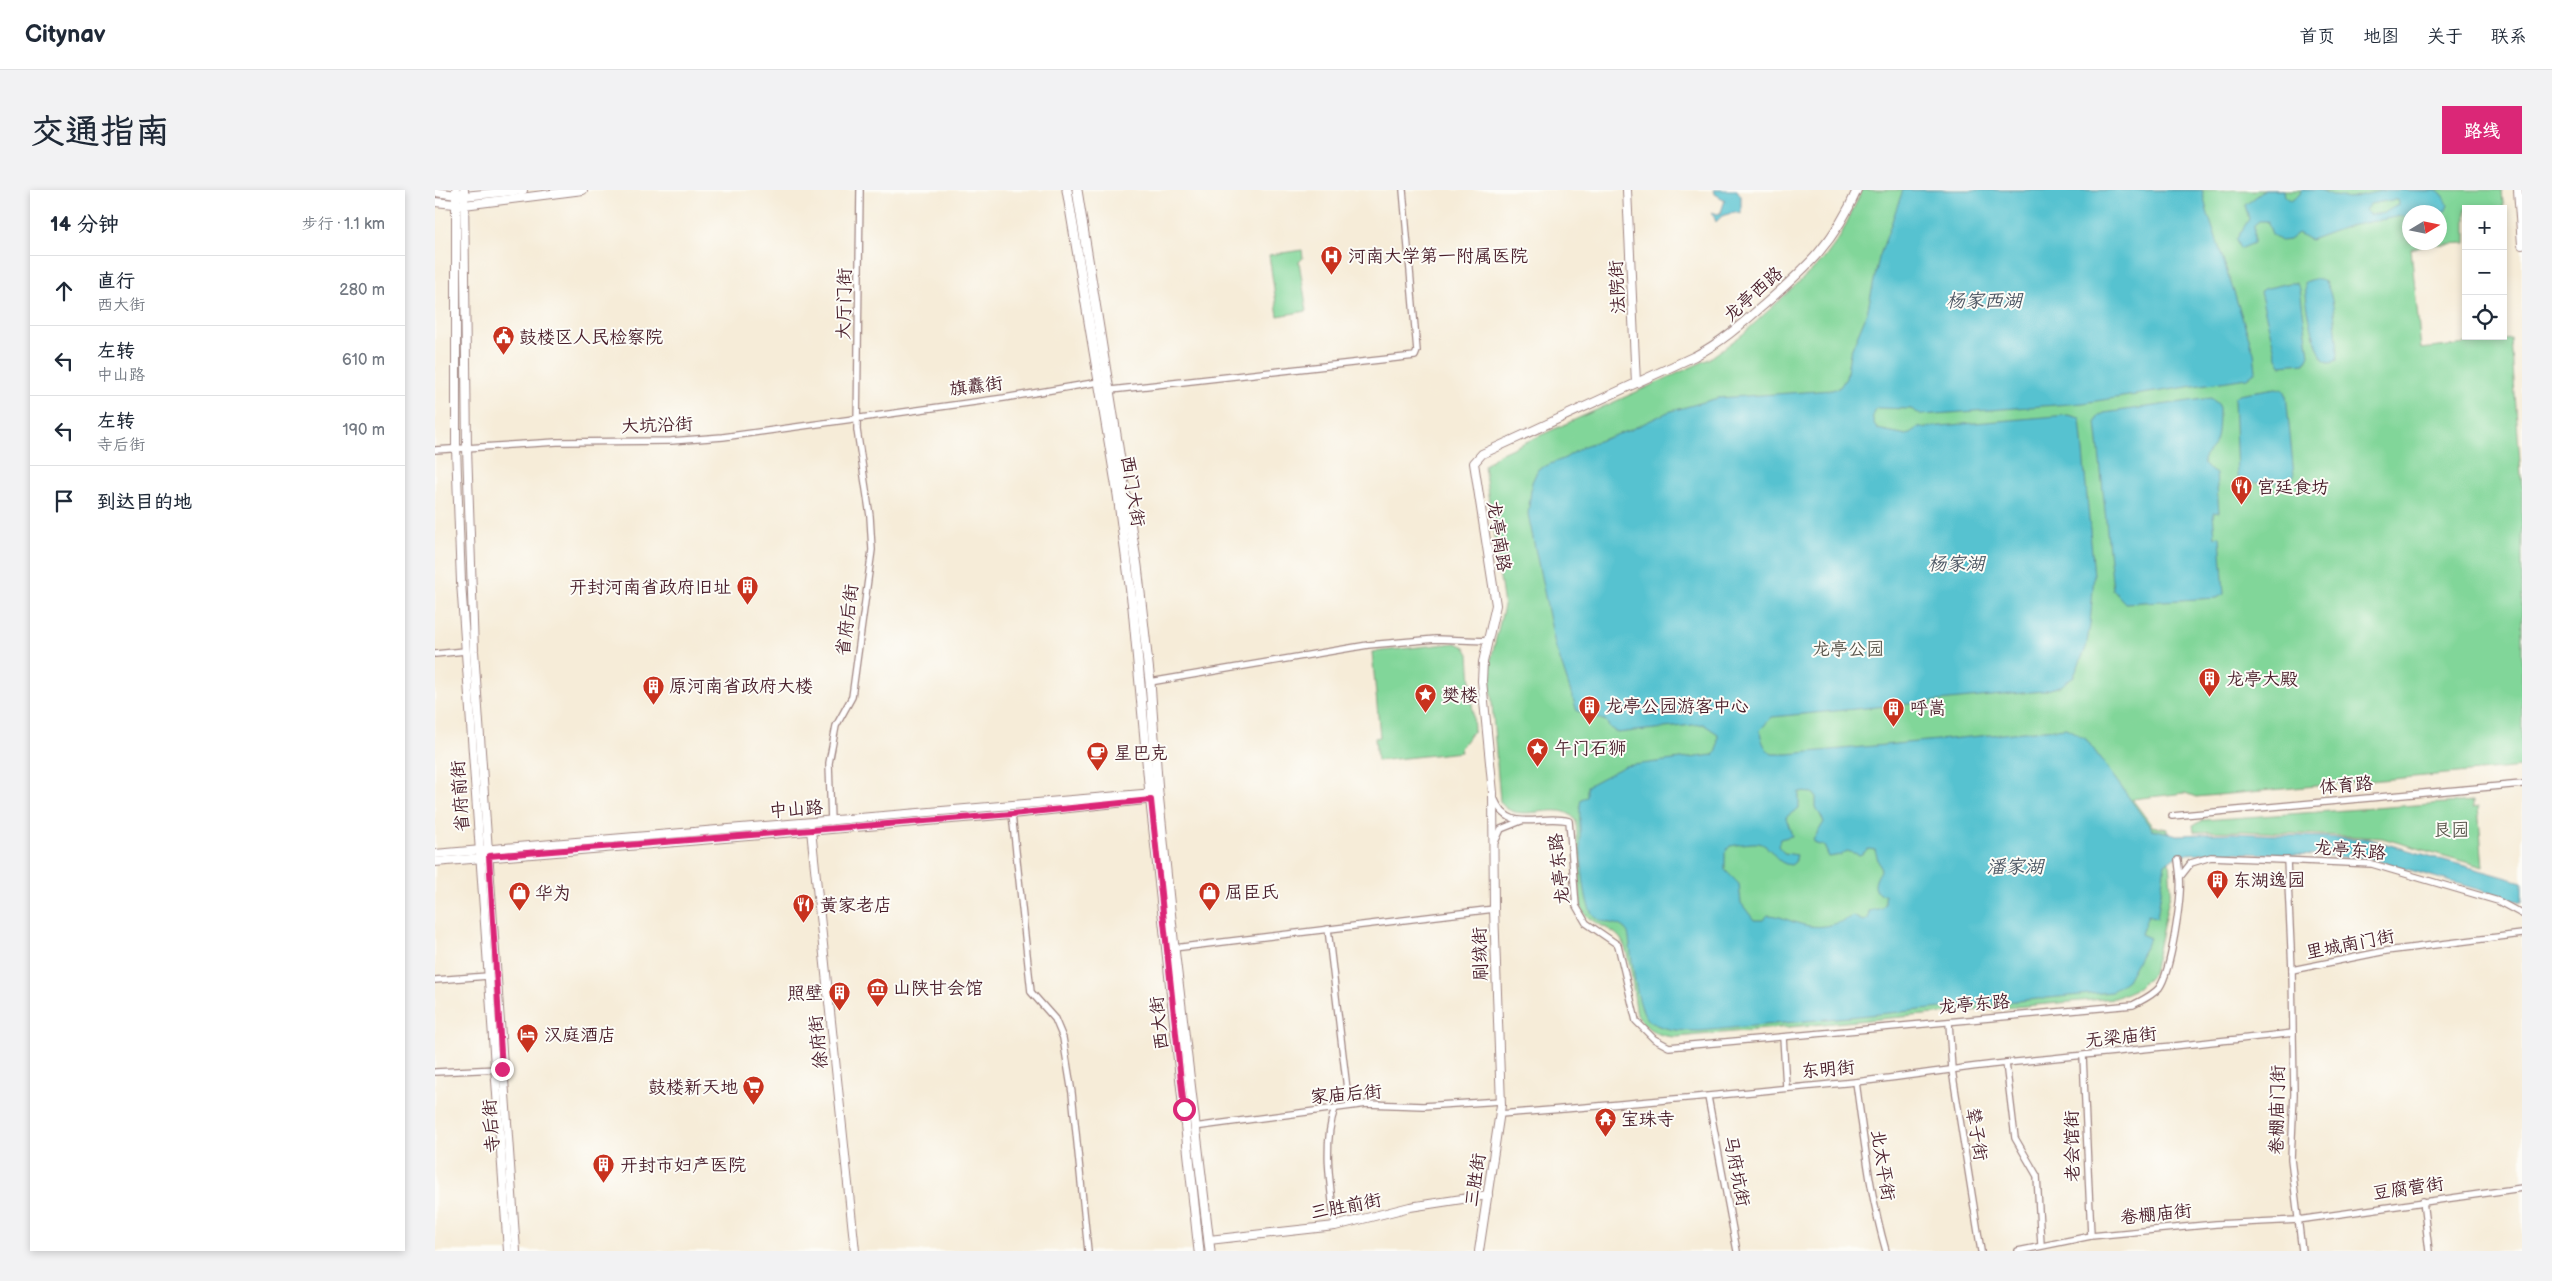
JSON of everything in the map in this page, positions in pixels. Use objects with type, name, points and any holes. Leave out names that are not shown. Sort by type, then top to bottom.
[{"type":"main road","name":"西门大街","points":[[1067,190],[1118,495],[1154,796]]},
{"type":"main road","name":"西门大街","points":[[1077,190],[1111,390],[1137,566],[1151,682],[1154,796]]},
{"type":"main road","name":"西大街","points":[[1154,796],[1210,1251]]},
{"type":"main road","name":"西大街","points":[[1154,796],[1199,1247]]},
{"type":"street","points":[[435,192],[460,193],[523,190]]},
{"type":"street","points":[[435,202],[460,205],[583,190]]},
{"type":"street","name":"大厅门街","points":[[857,418],[860,190]]},
{"type":"street","points":[[1111,390],[1415,356],[1417,351],[1403,190]]},
{"type":"street","name":"法院街","points":[[1627,190],[1636,383]]},
{"type":"street","name":"龙亭西路","points":[[1636,383],[1711,348],[1737,329],[1821,251],[1843,219],[1857,190]]},
{"type":"street","points":[[2518,190],[2522,245]]},
{"type":"street","points":[[460,193],[460,205]]},
{"type":"street","name":"省府前街","points":[[460,205],[471,582],[489,853]]},
{"type":"street","name":"省府前街","points":[[460,205],[456,448],[465,651],[480,853]]},
{"type":"street","name":"旗纛街","points":[[857,418],[1099,382]]},
{"type":"street","name":"龙亭南路","points":[[1493,794],[1482,681],[1483,662],[1496,605],[1474,473],[1476,460],[1482,454],[1636,383]]},
{"type":"street","name":"大坑沿街","points":[[435,450],[723,437],[857,418]]},
{"type":"street","name":"省府后街","points":[[831,822],[829,763],[836,726],[852,697],[871,550],[870,516],[858,437],[857,418]]},
{"type":"street","points":[[1151,682],[1368,645],[1436,639],[1488,641]]},
{"type":"street","points":[[435,654],[465,651]]},
{"type":"street","name":"体育路","points":[[2172,816],[2522,784]]},
{"type":"street","points":[[1493,794],[1504,814],[1521,821]]},
{"type":"street","name":"刷绒街","points":[[1493,794],[1500,1114]]},
{"type":"street","name":"中山路","points":[[435,854],[489,853],[1012,814],[1154,796]]},
{"type":"street","name":"中山路","points":[[489,853],[831,822],[1154,796]]},
{"type":"street","points":[[1012,814],[1031,992],[1055,1019],[1063,1038],[1072,1093],[1088,1251]]},
{"type":"street","name":"龙亭东路","points":[[1521,821],[1561,819],[1569,821],[1576,906],[1586,923],[1618,945],[1636,1020],[1654,1039],[1669,1047],[2133,1005],[2145,999],[2161,986],[2182,894],[2180,877],[2191,863],[2211,857],[2384,866],[2497,900],[2522,914]]},
{"type":"street","points":[[1493,844],[1501,830],[1521,821]]},
{"type":"street","name":"徐府街","points":[[811,830],[855,1251]]},
{"type":"street","name":"中山路","points":[[435,862],[480,853]]},
{"type":"street","name":"寺后街","points":[[480,853],[488,976],[516,1251]]},
{"type":"street","name":"寺后街","points":[[489,853],[508,1251]]},
{"type":"street","points":[[2178,860],[2180,877]]},
{"type":"street","name":"里城南门街","points":[[2287,860],[2292,970],[2386,951],[2522,934]]},
{"type":"street","points":[[1174,948],[1494,908]]},
{"type":"street","points":[[1328,929],[1349,1106]]},
{"type":"street","name":"卷棚庙门街","points":[[2292,970],[2291,1159],[2302,1251]]},
{"type":"street","points":[[435,980],[488,976]]},
{"type":"street","name":"辇子街","points":[[1949,1022],[1952,1070],[1981,1251]]},
{"type":"street","name":"无梁庙街","points":[[1952,1070],[2293,1033]]},
{"type":"street","points":[[1783,1037],[1785,1087]]},
{"type":"street","name":"老会馆街","points":[[2083,1056],[2091,1236]]},
{"type":"street","points":[[2006,1063],[2015,1138],[2037,1176],[2041,1245]]},
{"type":"street","points":[[435,1072],[498,1069]]},
{"type":"street","name":"东明街","points":[[1500,1114],[1708,1097],[1952,1070]]},
{"type":"street","name":"北太平街","points":[[1856,1082],[1871,1188],[1886,1251]]},
{"type":"street","name":"马府坑街","points":[[1708,1097],[1737,1251]]},
{"type":"street","name":"家庙后街","points":[[1194,1127],[1349,1106],[1501,1101]]},
{"type":"street","points":[[1335,1108],[1331,1120],[1329,1145],[1335,1226]]},
{"type":"street","name":"三胜街","points":[[1479,1251],[1500,1114]]},
{"type":"street","name":"豆腐营街","points":[[2297,1220],[2522,1188]]},
{"type":"street","name":"三胜前街","points":[[1209,1240],[1335,1226],[1419,1206],[1488,1195]]},
{"type":"street","points":[[2423,1201],[2429,1251]]},
{"type":"street","name":"卷棚庙街","points":[[2018,1251],[2091,1236],[2168,1228],[2297,1220]]},
{"type":"green space","name":"龙亭公园","points":[[1862,190],[2502,190],[2503,205],[2462,205],[2462,243],[2447,244],[2447,205],[2402,205],[2402,250],[2411,250],[2421,349],[2511,339],[2522,490],[2522,767],[2196,797],[2185,793],[2132,799],[2152,826],[2167,829],[2171,889],[2153,973],[2138,988],[2115,998],[1677,1037],[1665,1036],[1649,1028],[1640,1020],[1637,1014],[1624,945],[1620,938],[1610,930],[1588,917],[1581,907],[1576,822],[1570,814],[1561,811],[1517,812],[1507,809],[1500,801],[1489,667],[1504,606],[1484,466],[1497,455],[1709,359],[1743,334],[1824,259],[1840,237]]},
{"type":"green space","points":[[1302,250],[1303,258],[1299,262],[1307,311],[1278,316],[1269,255]]},
{"type":"green space","name":"樊楼","points":[[1456,643],[1465,647],[1469,654],[1474,730],[1460,748],[1461,752],[1377,761],[1375,738],[1380,737],[1372,652]]},
{"type":"green space","name":"艮园","points":[[2473,801],[2473,808],[2478,807],[2483,867],[2382,838],[2242,831],[2194,832],[2193,825],[2204,820]]},
{"type":"water","points":[[1714,190],[1737,190],[1741,196],[1741,214],[1735,212],[1722,216],[1716,222],[1712,212],[1718,214],[1721,212],[1725,200],[1715,194]]},
{"type":"water","points":[[1903,190],[2202,190],[2207,211],[2254,353],[2256,371],[2247,378],[2083,403],[1922,415],[1911,409],[1876,408],[1873,421],[1877,429],[1907,435],[1917,428],[2068,415],[2080,418],[2094,575],[2086,648],[2074,676],[2061,686],[2043,691],[1772,717],[1760,730],[1763,744],[1769,752],[1772,754],[1788,754],[2066,728],[2086,739],[2152,829],[2178,835],[2233,833],[2369,839],[2522,882],[2522,902],[2368,858],[2218,852],[2186,854],[2174,857],[2165,864],[2157,918],[2148,915],[2141,934],[2150,938],[2127,980],[2111,992],[1700,1031],[1668,1029],[1651,1022],[1641,1007],[1628,933],[1621,926],[1603,921],[1594,916],[1586,897],[1580,830],[1581,799],[1587,797],[1587,786],[1625,766],[1713,755],[1717,751],[1718,734],[1703,724],[1617,733],[1609,727],[1606,721],[1577,711],[1555,645],[1528,514],[1532,482],[1538,469],[1565,458],[1584,446],[1630,430],[1668,412],[1718,398],[1832,390],[1840,387],[1846,378],[1850,353],[1867,313],[1879,258]],"holes":[[[1799,792],[1813,793],[1816,797],[1816,807],[1824,822],[1813,840],[1816,844],[1824,846],[1829,857],[1841,855],[1847,851],[1860,855],[1869,849],[1875,850],[1881,870],[1875,882],[1875,888],[1879,894],[1885,895],[1885,904],[1882,908],[1869,911],[1868,919],[1863,921],[1853,916],[1838,923],[1817,927],[1771,915],[1768,915],[1763,920],[1754,920],[1741,903],[1739,884],[1725,870],[1725,852],[1730,846],[1759,843],[1782,862],[1791,865],[1795,862],[1797,855],[1784,853],[1778,846],[1780,839],[1792,836],[1786,817],[1799,808]]]},
{"type":"water","points":[[2265,190],[2284,190],[2285,197],[2291,201],[2300,194],[2301,190],[2320,190],[2335,196],[2349,198],[2386,190],[2437,191],[2444,196],[2448,205],[2447,207],[2447,205],[2402,205],[2402,216],[2348,226],[2310,240],[2298,233],[2289,240],[2281,241],[2272,234],[2267,221],[2259,221],[2254,225],[2254,243],[2240,249],[2236,240],[2249,219],[2245,205]],"holes":[[[2392,200],[2398,200],[2399,204],[2384,213],[2370,215],[2365,210],[2370,204]]]},
{"type":"water","points":[[2321,279],[2325,282],[2333,305],[2338,352],[2337,360],[2331,363],[2324,360],[2316,343],[2310,322],[2305,282]]},
{"type":"water","points":[[2296,283],[2300,289],[2309,355],[2305,363],[2281,365],[2276,356],[2260,292],[2263,289]]},
{"type":"water","points":[[2276,388],[2284,390],[2286,394],[2294,476],[2289,481],[2283,482],[2242,483],[2237,475],[2234,398],[2238,394]]},
{"type":"water","points":[[2211,398],[2219,405],[2218,433],[2216,441],[2203,460],[2208,469],[2216,474],[2219,512],[2213,513],[2215,537],[2220,536],[2224,594],[2217,598],[2125,603],[2113,590],[2096,422],[2098,417],[2104,413]]},
{"type":"place","name":"河南大学第一附属医院","points":[[1332,275]]},
{"type":"place","name":"鼓楼区人民检察院","points":[[503,356]]},
{"type":"place","name":"宫廷食坊","points":[[2241,506]]},
{"type":"place","name":"开封河南省政府旧址","points":[[747,606]]},
{"type":"place","name":"龙亭大殿","points":[[2210,698]]},
{"type":"place","name":"原河南省政府大楼","points":[[653,705]]},
{"type":"place","name":"樊楼","points":[[1426,714]]},
{"type":"place","name":"龙亭公园游客中心","points":[[1589,725]]},
{"type":"place","name":"呼嵩","points":[[1894,727]]},
{"type":"place","name":"午门石狮","points":[[1538,767]]},
{"type":"place","name":"星巴克","points":[[1098,772]]},
{"type":"place","name":"东湖逸园","points":[[2217,899]]},
{"type":"place","name":"屈臣氏","points":[[1209,911]]},
{"type":"place","name":"华为","points":[[519,912]]},
{"type":"place","name":"黄家老店","points":[[804,924]]},
{"type":"place","name":"山陕甘会馆","points":[[877,1007]]},
{"type":"place","name":"照壁","points":[[839,1012]]},
{"type":"place","name":"汉庭酒店","points":[[528,1054]]},
{"type":"place","name":"鼓楼新天地","points":[[754,1106]]},
{"type":"place","name":"宝珠寺","points":[[1605,1138]]},
{"type":"place","name":"开封市妇产医院","points":[[604,1184]]},
{"type":"route","points":[[502,1069],[489,856],[1012,814],[1151,800],[1184,1109]]},
{"type":"water label","name":"杨家西湖","points":[[1984,300]]},
{"type":"water label","name":"杨家湖","points":[[1956,563]]},
{"type":"water label","name":"潘家湖","points":[[2015,866]]}]
